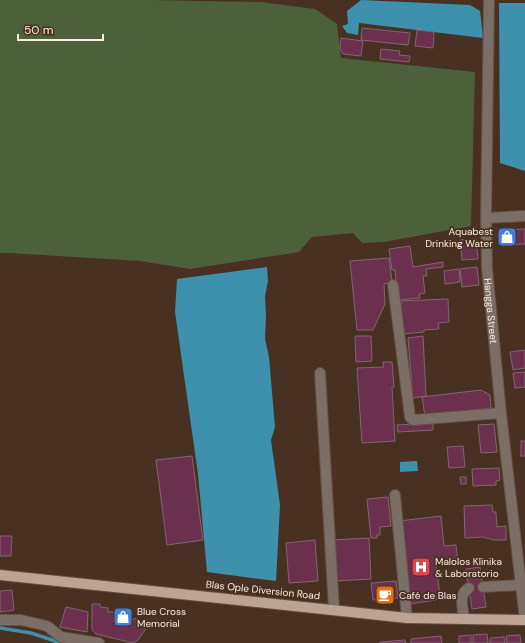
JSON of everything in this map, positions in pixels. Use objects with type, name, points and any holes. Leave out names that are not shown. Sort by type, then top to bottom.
[{"type":"main road","name":"Blas Ople Diversion Road","points":[[0,575],[334,609],[406,618],[525,620]]},
{"type":"street","name":"Hangga Street","points":[[489,0],[486,218],[488,268],[501,413],[525,620]]},
{"type":"street","points":[[486,218],[525,216]]},
{"type":"street","points":[[393,285],[410,417],[413,420],[501,413]]},
{"type":"street","points":[[320,373],[334,609]]},
{"type":"street","points":[[396,495],[406,618]]},
{"type":"street","points":[[483,587],[521,586]]},
{"type":"street","points":[[464,619],[462,596],[463,592],[469,588]]},
{"type":"street","points":[[0,620],[21,620],[47,626],[61,637],[100,643]]},
{"type":"green space","points":[[0,0],[260,2],[315,9],[337,24],[341,58],[475,72],[471,226],[384,242],[362,243],[353,233],[312,237],[299,252],[190,269],[140,261],[0,253]]},
{"type":"water","points":[[361,0],[470,5],[480,11],[483,38],[359,23],[358,35],[347,33],[342,26],[348,24],[347,11]]},
{"type":"water","points":[[499,3],[525,3],[525,171],[500,163]]},
{"type":"water","points":[[267,267],[268,281],[265,296],[265,339],[269,357],[275,427],[271,440],[280,505],[276,581],[207,572],[198,474],[175,312],[177,279]]},
{"type":"water","points":[[417,461],[418,471],[400,472],[400,462]]},
{"type":"building","points":[[362,28],[410,33],[408,45],[361,40]]},
{"type":"building","points":[[417,30],[434,32],[433,48],[415,46]]},
{"type":"building","points":[[341,38],[363,41],[361,56],[343,54],[340,48]]},
{"type":"building","points":[[381,49],[400,51],[399,55],[410,56],[409,62],[380,59]]},
{"type":"building","points":[[525,229],[525,244],[502,245],[501,230]]},
{"type":"building","points":[[476,239],[478,259],[462,260],[460,240]]},
{"type":"building","points":[[410,246],[413,267],[443,262],[443,267],[426,269],[427,276],[423,276],[425,293],[419,294],[420,298],[398,300],[395,270],[392,270],[389,249]]},
{"type":"building","points":[[389,258],[392,282],[384,284],[385,304],[373,330],[357,330],[350,261]]},
{"type":"building","points":[[477,267],[479,285],[462,287],[460,269]]},
{"type":"building","points":[[459,269],[460,282],[445,284],[444,271]]},
{"type":"building","points":[[448,299],[449,322],[438,323],[439,329],[403,334],[401,301]]},
{"type":"building","points":[[355,336],[371,336],[372,361],[356,362]]},
{"type":"building","points":[[423,336],[426,396],[413,398],[408,338]]},
{"type":"building","points":[[525,350],[525,368],[513,370],[510,352]]},
{"type":"building","points":[[383,362],[392,362],[395,441],[362,443],[357,368],[384,367]]},
{"type":"building","points":[[525,372],[525,387],[515,388],[513,373]]},
{"type":"building","points":[[481,390],[490,395],[491,408],[425,416],[422,397]]},
{"type":"building","points":[[433,423],[433,430],[398,432],[397,425]]},
{"type":"building","points":[[494,424],[497,452],[481,453],[478,425]]},
{"type":"building","points":[[521,441],[525,441],[525,456],[521,456]]},
{"type":"building","points":[[463,446],[465,467],[449,468],[447,447]]},
{"type":"building","points":[[192,456],[203,540],[167,545],[156,460]]},
{"type":"building","points":[[499,468],[500,480],[496,481],[496,485],[473,486],[472,469]]},
{"type":"building","points":[[460,477],[466,477],[466,484],[461,484]]},
{"type":"building","points":[[388,497],[391,526],[380,527],[380,535],[377,535],[377,538],[371,538],[367,499]]},
{"type":"building","points":[[492,505],[493,512],[496,512],[497,527],[506,526],[506,540],[494,540],[483,537],[465,538],[464,506]]},
{"type":"building","points":[[441,516],[444,546],[456,545],[458,562],[436,564],[440,596],[436,600],[409,604],[399,521]]},
{"type":"building","points":[[0,536],[12,536],[11,556],[0,556]]},
{"type":"building","points":[[369,538],[371,579],[335,581],[332,540]]},
{"type":"building","points":[[315,540],[318,581],[289,583],[286,543]]},
{"type":"building","points":[[480,567],[486,607],[472,609],[466,569]]},
{"type":"building","points":[[396,581],[398,598],[373,600],[371,583]]},
{"type":"building","points":[[12,590],[14,610],[0,612],[0,591]]},
{"type":"building","points":[[92,604],[100,604],[100,607],[108,608],[108,612],[118,612],[133,620],[135,618],[142,622],[144,619],[149,624],[138,640],[133,643],[96,634],[92,630]]},
{"type":"building","points":[[66,607],[88,612],[87,632],[60,627]]},
{"type":"building","points":[[487,634],[488,643],[473,643],[473,635]]},
{"type":"building","points":[[471,635],[471,643],[459,643],[459,636]]},
{"type":"building","points":[[520,635],[521,643],[507,643],[506,636]]},
{"type":"building","points":[[441,636],[442,643],[411,643],[411,639]]},
{"type":"building","points":[[504,637],[505,643],[490,643],[490,638]]},
{"type":"building","points":[[405,640],[406,643],[380,643],[380,642]]},
{"type":"waterway","points":[[0,628],[31,633],[61,643]]},
{"type":"place","name":"Aquabest Drinking Water","points":[[507,237]]},
{"type":"place","name":"Malolos Klinika & Laboratorio","points":[[421,567]]},
{"type":"place","name":"Café de Blas","points":[[385,595]]},
{"type":"place","name":"Blue Cross Memorial","points":[[123,617]]}]
